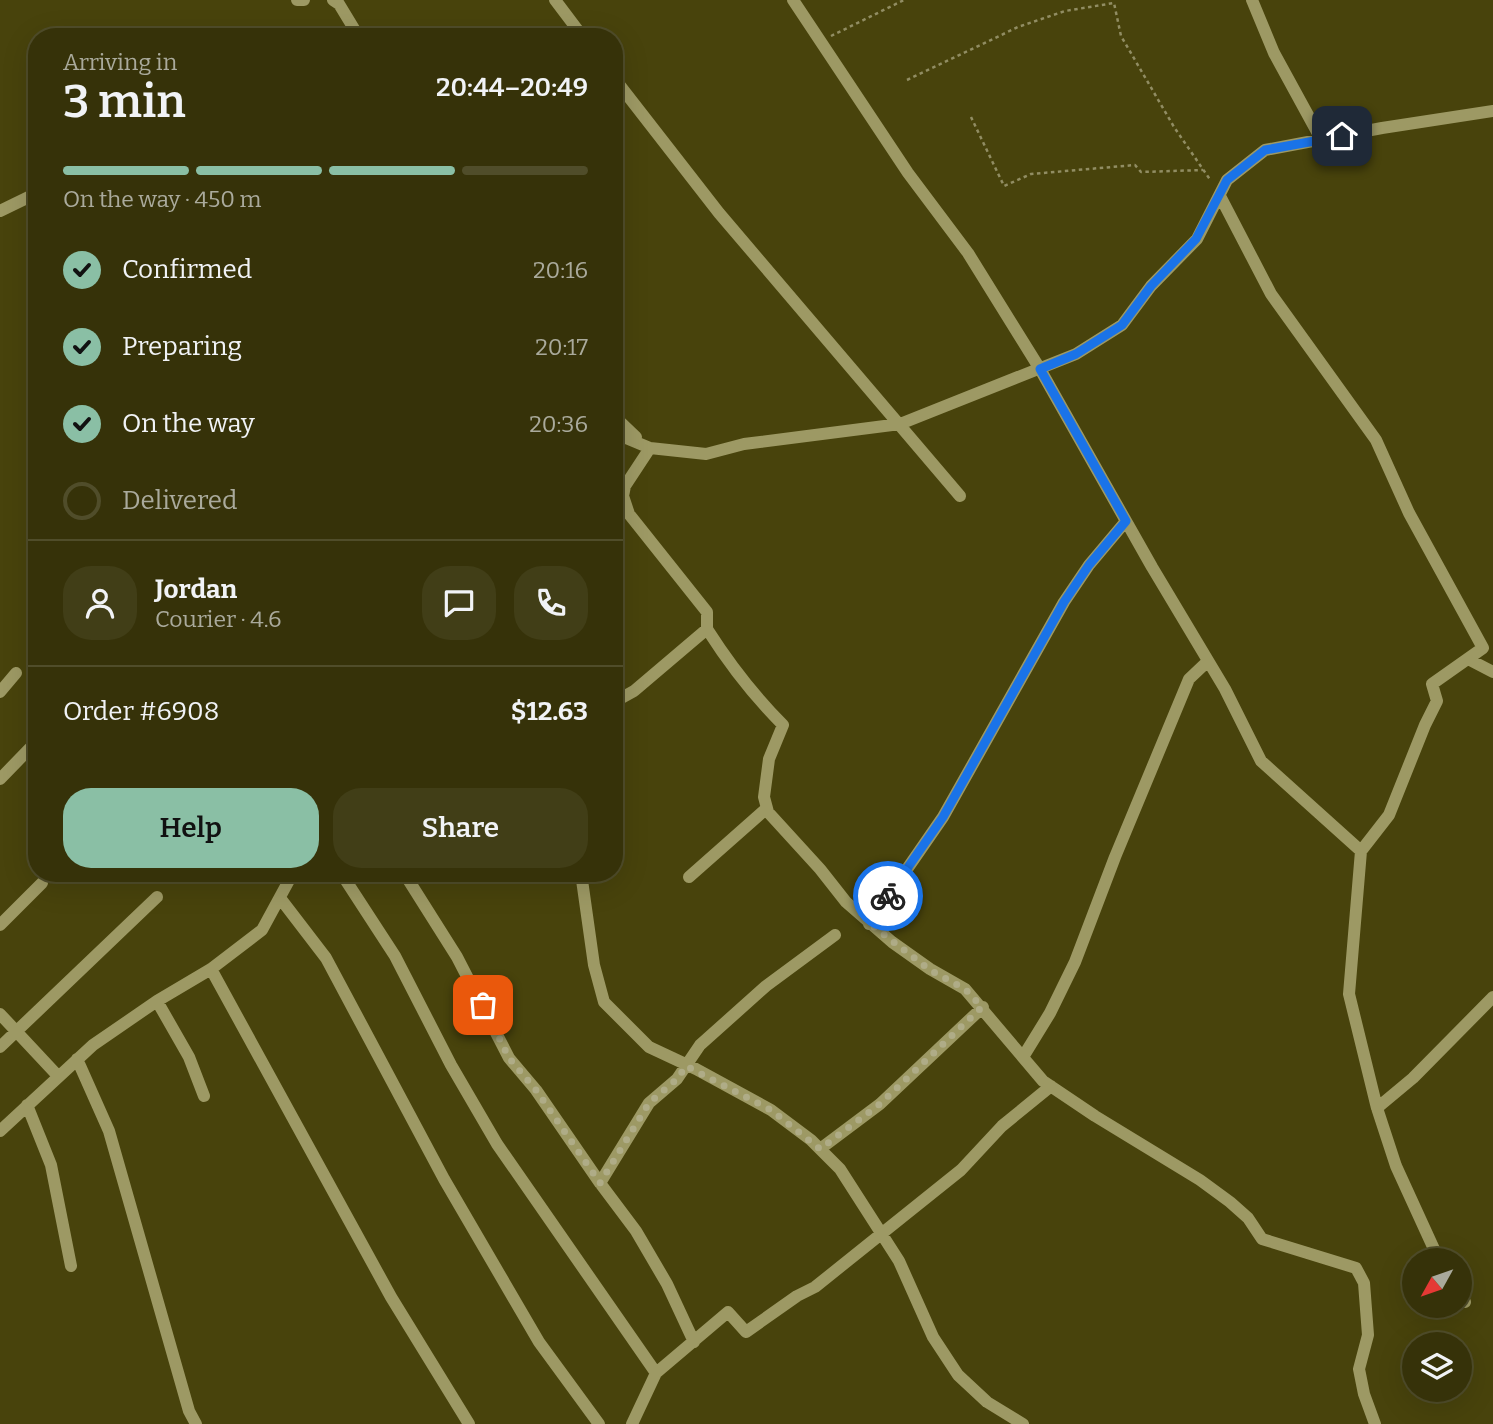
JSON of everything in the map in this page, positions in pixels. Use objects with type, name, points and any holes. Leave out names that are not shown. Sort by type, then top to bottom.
[{"type":"street","points":[[296,0],[304,0]]},
{"type":"street","points":[[555,0],[576,28]]},
{"type":"street","points":[[793,0],[908,173],[968,253],[1040,369],[1225,688],[1261,761],[1361,851]]},
{"type":"street","points":[[1252,0],[1274,53],[1321,139]]},
{"type":"street","points":[[340,1],[354,28]]},
{"type":"street","points":[[623,90],[719,213],[960,496]]},
{"type":"street","points":[[623,437],[650,448],[706,454],[744,444],[900,424],[1076,354],[1122,325],[1151,286],[1196,239],[1227,180],[1265,150],[1493,110]]},
{"type":"street","points":[[1220,196],[1271,293],[1376,440],[1409,513],[1483,648],[1432,684],[1437,701],[1425,724],[1389,815],[1361,851],[1349,994],[1377,1108],[1396,1166],[1432,1248]]},
{"type":"street","points":[[0,211],[28,197]]},
{"type":"street","points":[[623,426],[650,448]]},
{"type":"street","points":[[650,448],[625,486],[623,496],[629,514],[707,612],[707,629],[730,665],[752,695],[783,725],[769,759],[764,797],[768,813],[820,869],[846,902],[869,923],[930,970],[965,989],[1043,1081],[1230,1202],[1248,1218],[1262,1239],[1356,1268],[1364,1283],[1368,1335],[1359,1369],[1364,1394],[1375,1424]]},
{"type":"street","points":[[869,923],[943,817],[1064,602],[1089,565],[1126,521]]},
{"type":"street","points":[[623,697],[634,691],[707,629]]},
{"type":"street","points":[[1468,659],[1493,672]]},
{"type":"street","points":[[1023,1057],[1050,1013],[1075,962],[1115,857],[1189,679],[1208,661]]},
{"type":"street","points":[[0,692],[16,673]]},
{"type":"street","points":[[0,779],[28,750]]},
{"type":"street","points":[[689,877],[767,808]]},
{"type":"street","points":[[0,1131],[93,1045],[157,1001],[211,969],[262,930],[288,882]]},
{"type":"street","points":[[347,882],[395,956],[451,1065],[496,1144],[656,1373]]},
{"type":"street","points":[[410,882],[457,957],[509,1058],[536,1090],[636,1231],[667,1284],[694,1342]]},
{"type":"street","points":[[582,882],[594,965],[604,1002],[649,1047],[771,1110],[820,1149],[840,1169],[898,1261],[933,1337],[957,1375],[987,1402],[1023,1424]]},
{"type":"street","points":[[0,925],[42,883]]},
{"type":"street","points":[[0,1047],[157,897]]},
{"type":"street","points":[[280,898],[326,958],[444,1179],[540,1342],[599,1424]]},
{"type":"street","points":[[600,1183],[649,1103],[677,1079],[700,1045],[733,1014],[803,957],[835,935]]},
{"type":"street","points":[[211,969],[391,1297],[469,1424]]},
{"type":"street","points":[[1377,1108],[1413,1078],[1493,997]]},
{"type":"street","points":[[157,1001],[189,1057],[204,1096]]},
{"type":"street","points":[[820,1149],[880,1104],[982,1007]]},
{"type":"street","points":[[0,1014],[58,1076]]},
{"type":"street","points":[[77,1059],[109,1131],[189,1410],[196,1424]]},
{"type":"street","points":[[632,1424],[656,1373],[728,1312],[746,1332],[797,1296],[815,1287],[961,1170],[1002,1126],[1051,1086]]},
{"type":"street","points":[[27,1105],[51,1165],[71,1266]]},
{"type":"path","points":[[820,41],[904,0]]},
{"type":"path","points":[[907,80],[1018,27],[1065,11],[1114,3],[1121,36],[1174,127],[1220,196]]},
{"type":"path","points":[[971,117],[1004,186],[1031,174],[1075,169],[1135,165],[1141,172],[1203,170]]},
{"type":"way so far","points":[[483,1005],[509,1058],[536,1090],[600,1183],[649,1103],[677,1079],[686,1066],[771,1110],[820,1149],[880,1104],[982,1007],[965,989],[930,970],[869,923],[888,896]]},
{"type":"route","points":[[888,896],[943,817],[1064,602],[1089,565],[1126,521],[1040,369],[1076,354],[1122,325],[1151,286],[1196,239],[1227,180],[1265,150],[1342,136]]}]
